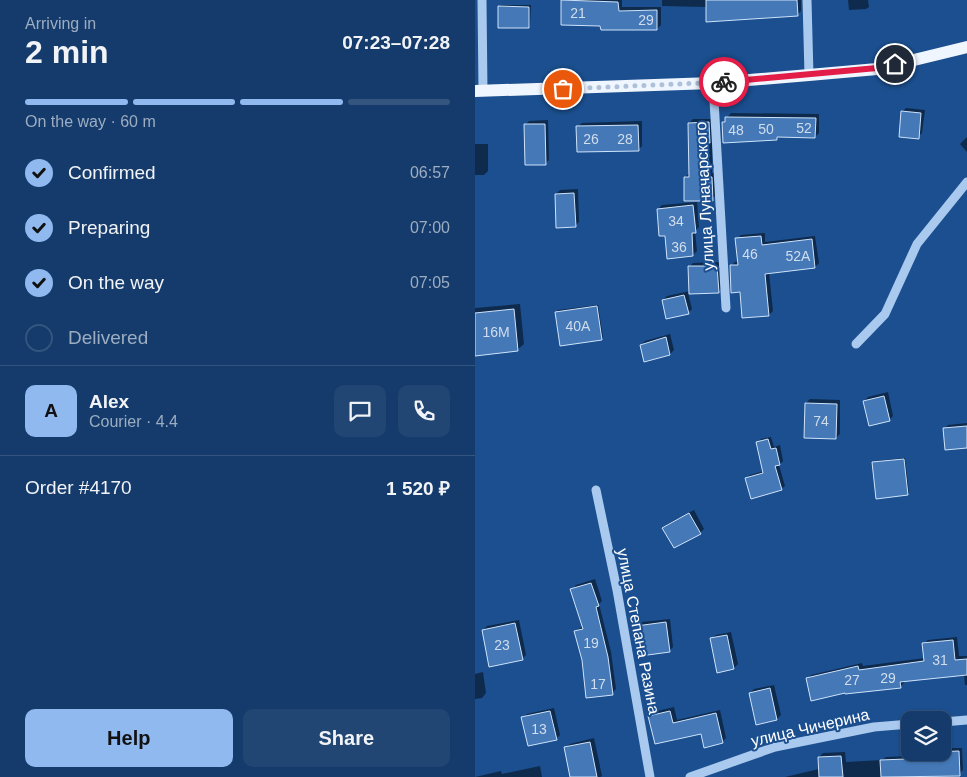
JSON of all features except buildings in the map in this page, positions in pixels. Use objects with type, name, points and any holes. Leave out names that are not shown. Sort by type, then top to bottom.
[{"type":"main road","points":[[479,91],[713,83],[809,75],[877,68],[967,47]]},
{"type":"street","points":[[479,91],[483,0]]},
{"type":"street","points":[[807,0],[809,75]]},
{"type":"street","name":"улица Луначарского","points":[[713,83],[726,308]]},
{"type":"street","points":[[856,344],[885,314],[917,244],[967,182]]},
{"type":"street","name":"улица Степана Разина","points":[[596,490],[617,590],[650,777]]},
{"type":"street","points":[[951,721],[967,720]]},
{"type":"street","name":"улица Чичерина","points":[[690,777],[775,747],[874,727],[901,725]]},
{"type":"way so far","points":[[563,89],[724,82]]},
{"type":"route","points":[[724,82],[877,68],[895,64]]}]
